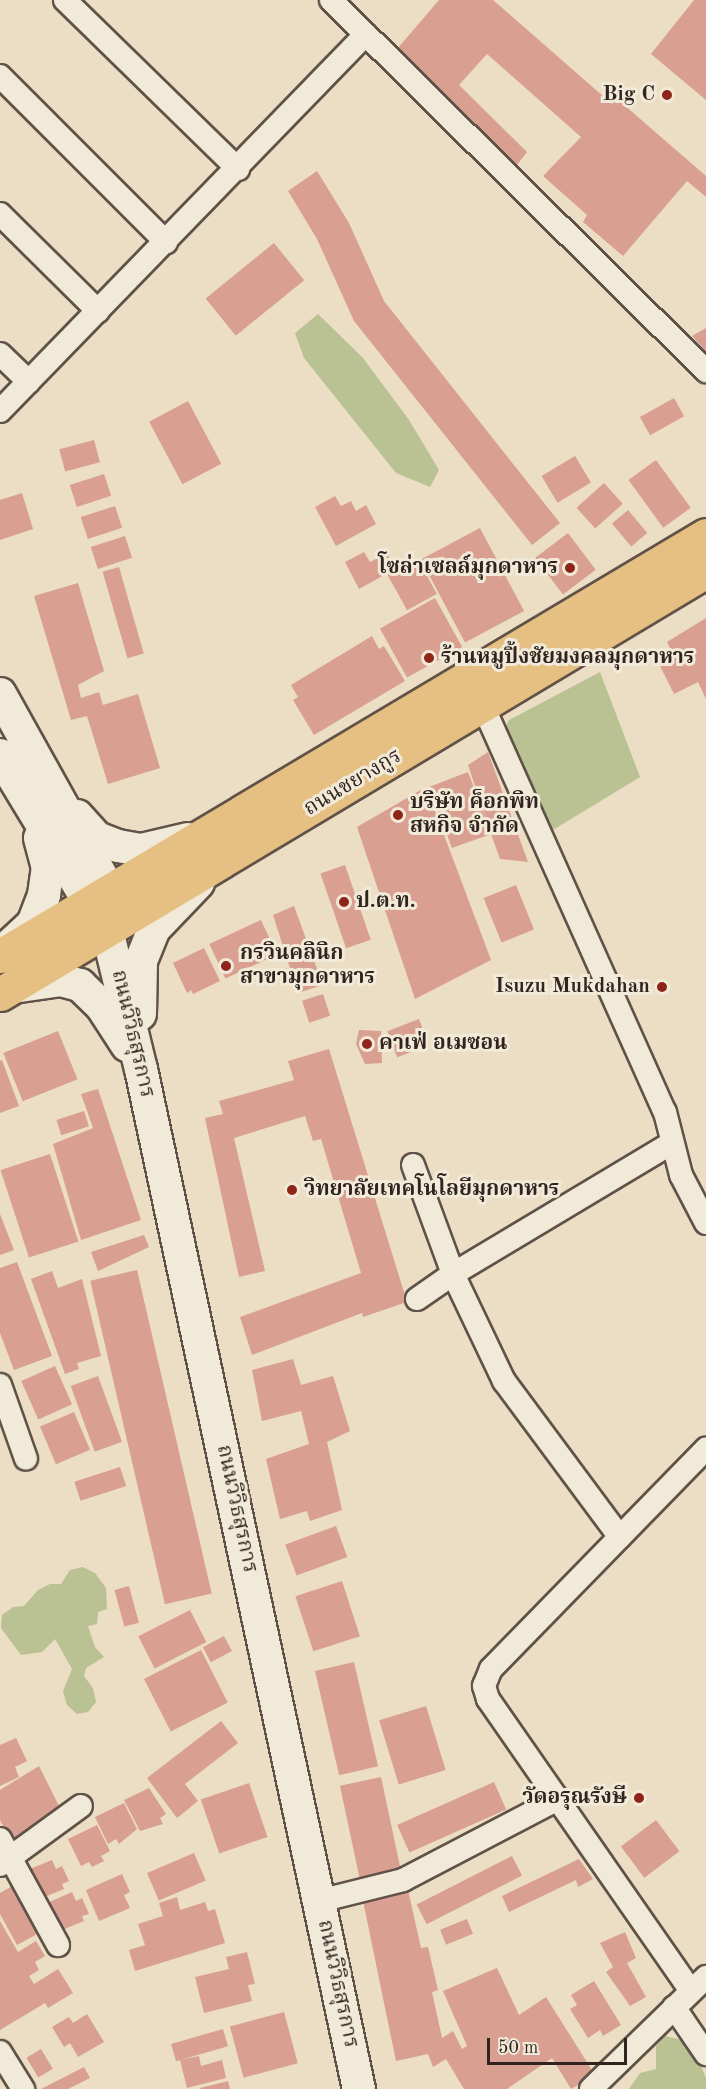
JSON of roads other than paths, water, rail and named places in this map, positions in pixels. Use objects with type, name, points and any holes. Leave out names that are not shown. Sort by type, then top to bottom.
[{"type":"main road","name":"ถนนชยางกูร","points":[[0,955],[99,899],[706,535]]},
{"type":"main road","name":"ถนนชยางกูร","points":[[6,991],[706,571]]},
{"type":"main road","points":[[0,694],[46,805],[99,899],[107,930]]},
{"type":"main road","points":[[0,755],[46,805],[97,838],[117,846],[141,850],[207,833]]},
{"type":"main road","points":[[0,955],[33,924],[44,895],[48,868],[46,805]]},
{"type":"main road","points":[[141,1069],[141,961],[154,929],[174,904],[227,858]]},
{"type":"main road","name":"ถนนวิวิธสุรการ","points":[[107,930],[141,1069],[359,2089]]},
{"type":"main road","points":[[6,991],[51,981],[80,985],[101,1005],[141,1069]]},
{"type":"street","points":[[66,0],[238,169]]},
{"type":"street","points":[[331,0],[706,371]]},
{"type":"street","points":[[0,411],[238,169],[366,34]]},
{"type":"street","points":[[0,76],[166,242]]},
{"type":"street","points":[[0,214],[98,311]]},
{"type":"street","points":[[0,354],[29,382]]},
{"type":"street","points":[[483,706],[665,1112],[681,1175],[706,1223]]},
{"type":"street","points":[[417,1299],[453,1274],[672,1143]]},
{"type":"street","points":[[413,1165],[453,1274],[504,1381],[620,1537]]},
{"type":"street","points":[[0,1385],[26,1459]]},
{"type":"street","points":[[591,2089],[699,1984],[558,1799],[488,1699],[484,1686],[491,1669],[706,1449]]},
{"type":"street","points":[[319,1901],[403,1880],[558,1799]]},
{"type":"street","points":[[58,1945],[3,1854],[81,1806]]},
{"type":"street","points":[[674,2007],[706,2054]]},
{"type":"street","points":[[0,2052],[23,2089]]},
{"type":"place","name":"Big C","points":[[667,95]]},
{"type":"place","name":"โซล่าเซลล์มุกดาหาร","points":[[570,568]]},
{"type":"place","name":"ร้านหมูปิ้งชัยมงคลมุกดาหาร","points":[[429,658]]},
{"type":"place","name":"บริษัท ค็อกพิท สหกิจ จำกัด","points":[[398,815]]},
{"type":"place","name":"ป.ต.ท.","points":[[344,902]]},
{"type":"place","name":"กรวินคลินิก สาขามุกดาหาร","points":[[226,966]]},
{"type":"place","name":"Isuzu Mukdahan","points":[[662,987]]},
{"type":"place","name":"คาเฟ่ อเมซอน","points":[[367,1044]]},
{"type":"place","name":"วิทยาลัยเทคโนโลยีมุกดาหาร","points":[[292,1190]]},
{"type":"place","name":"วัดอรุณรังษี","points":[[639,1798]]}]
